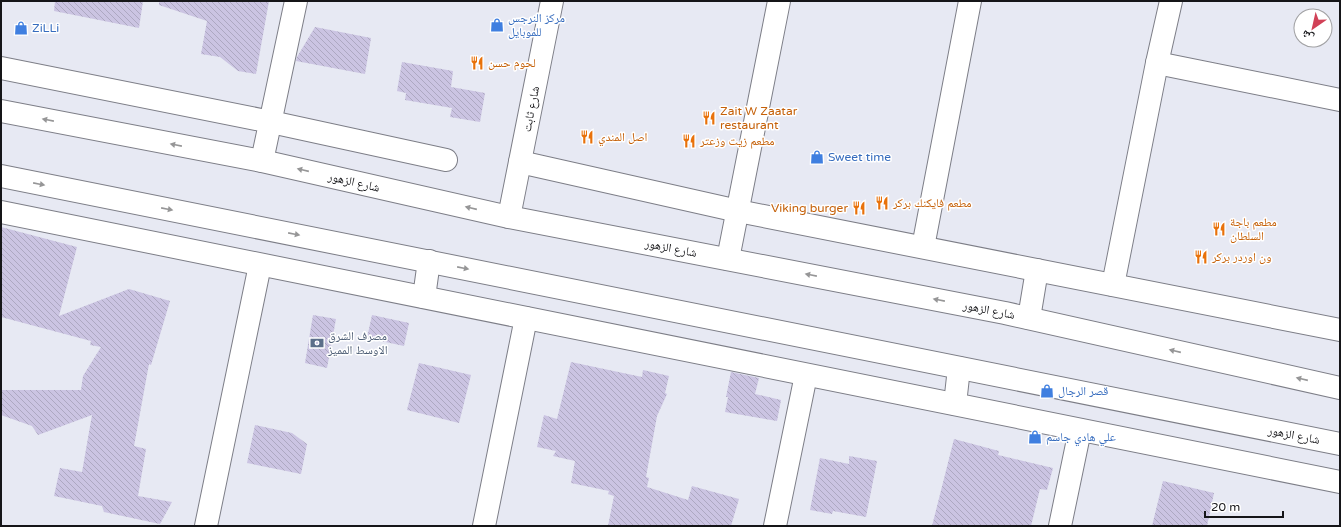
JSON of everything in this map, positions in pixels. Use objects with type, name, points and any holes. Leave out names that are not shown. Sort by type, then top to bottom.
[{"type":"street","points":[[262,161],[296,1]]},
{"type":"street","name":"شارع ثابت","points":[[509,217],[552,1]]},
{"type":"street","points":[[728,259],[779,1]]},
{"type":"street","points":[[923,247],[970,1]]},
{"type":"street","points":[[1113,285],[1157,62],[1171,1]]},
{"type":"street","points":[[1157,62],[1340,100]]},
{"type":"street","points":[[1,68],[271,122],[446,160]]},
{"type":"street","name":"شارع الزهور","points":[[1,111],[262,161],[509,217],[1028,318],[1340,388]]},
{"type":"street","points":[[520,162],[738,211],[1340,330]]},
{"type":"street","name":"شارع الزهور","points":[[1,176],[1340,444]]},
{"type":"street","points":[[1,212],[1340,482]]},
{"type":"street","points":[[424,297],[429,261]]},
{"type":"street","points":[[206,526],[260,265]]},
{"type":"street","points":[[1028,318],[1037,270]]},
{"type":"street","points":[[484,526],[526,318]]},
{"type":"street","points":[[954,404],[959,368]]},
{"type":"street","points":[[775,526],[806,375]]},
{"type":"street","points":[[1060,526],[1080,430]]},
{"type":"building","points":[[55,1],[143,1],[139,28],[54,11]]},
{"type":"building","points":[[159,1],[269,1],[256,74],[238,71],[220,57],[201,54],[207,21],[159,5]]},
{"type":"building","points":[[315,27],[371,38],[365,74],[296,61]]},
{"type":"building","points":[[402,62],[453,71],[451,87],[485,93],[480,122],[450,117],[452,108],[405,100],[406,93],[397,91]]},
{"type":"building","points":[[1,227],[77,247],[59,316],[129,289],[170,301],[151,365],[149,364],[134,446],[146,449],[138,496],[172,502],[160,524],[104,512],[102,506],[54,496],[60,468],[82,472],[92,415],[38,435],[32,426],[1,415],[1,390],[81,390],[83,376],[101,347],[90,345],[91,341],[1,317]]},
{"type":"building","points":[[313,315],[336,319],[327,368],[305,363]]},
{"type":"building","points":[[372,315],[409,323],[404,346],[367,338]]},
{"type":"building","points":[[571,362],[642,377],[643,370],[669,376],[665,393],[667,394],[657,416],[646,477],[649,478],[647,487],[688,500],[692,486],[739,499],[731,526],[608,526],[614,496],[608,494],[609,491],[571,483],[575,461],[553,456],[556,451],[537,447],[544,415],[557,419]]},
{"type":"building","points":[[419,363],[471,375],[459,423],[407,410]]},
{"type":"building","points":[[731,372],[759,378],[755,394],[781,400],[777,421],[725,412],[728,397],[726,397]]},
{"type":"building","points":[[255,425],[292,433],[307,444],[301,474],[247,463]]},
{"type":"building","points":[[954,439],[999,451],[998,455],[1053,468],[1047,490],[1040,489],[1031,526],[932,526]]},
{"type":"building","points":[[849,456],[877,461],[866,517],[833,511],[832,514],[810,510],[820,458],[849,464]]},
{"type":"building","points":[[1163,481],[1214,493],[1207,526],[1152,526]]},
{"type":"place","name":"مركز النرجس للموبايل","points":[[497,25]]},
{"type":"place","name":"ZiLLi","points":[[21,28]]},
{"type":"place","name":"لحوم حسن","points":[[477,63]]},
{"type":"place","name":"Zait W Zaatar restaurant","points":[[709,118]]},
{"type":"place","name":"اصل المندي","points":[[587,137]]},
{"type":"place","name":"مطعم زيت وزعتر","points":[[689,141]]},
{"type":"place","name":"Sweet time","points":[[817,157]]},
{"type":"place","name":"مطعم فايكنك بركر","points":[[882,203]]},
{"type":"place","name":"Viking burger","points":[[859,208]]},
{"type":"place","name":"مطعم باجة السلطان","points":[[1219,229]]},
{"type":"place","name":"ون اوردر بركر","points":[[1201,257]]},
{"type":"place","name":"مصرف الشرق الاوسط المميز","points":[[317,343]]},
{"type":"place","name":"قصر الرجال","points":[[1047,391]]},
{"type":"place","name":"علي هادي جاسم","points":[[1035,437]]}]
